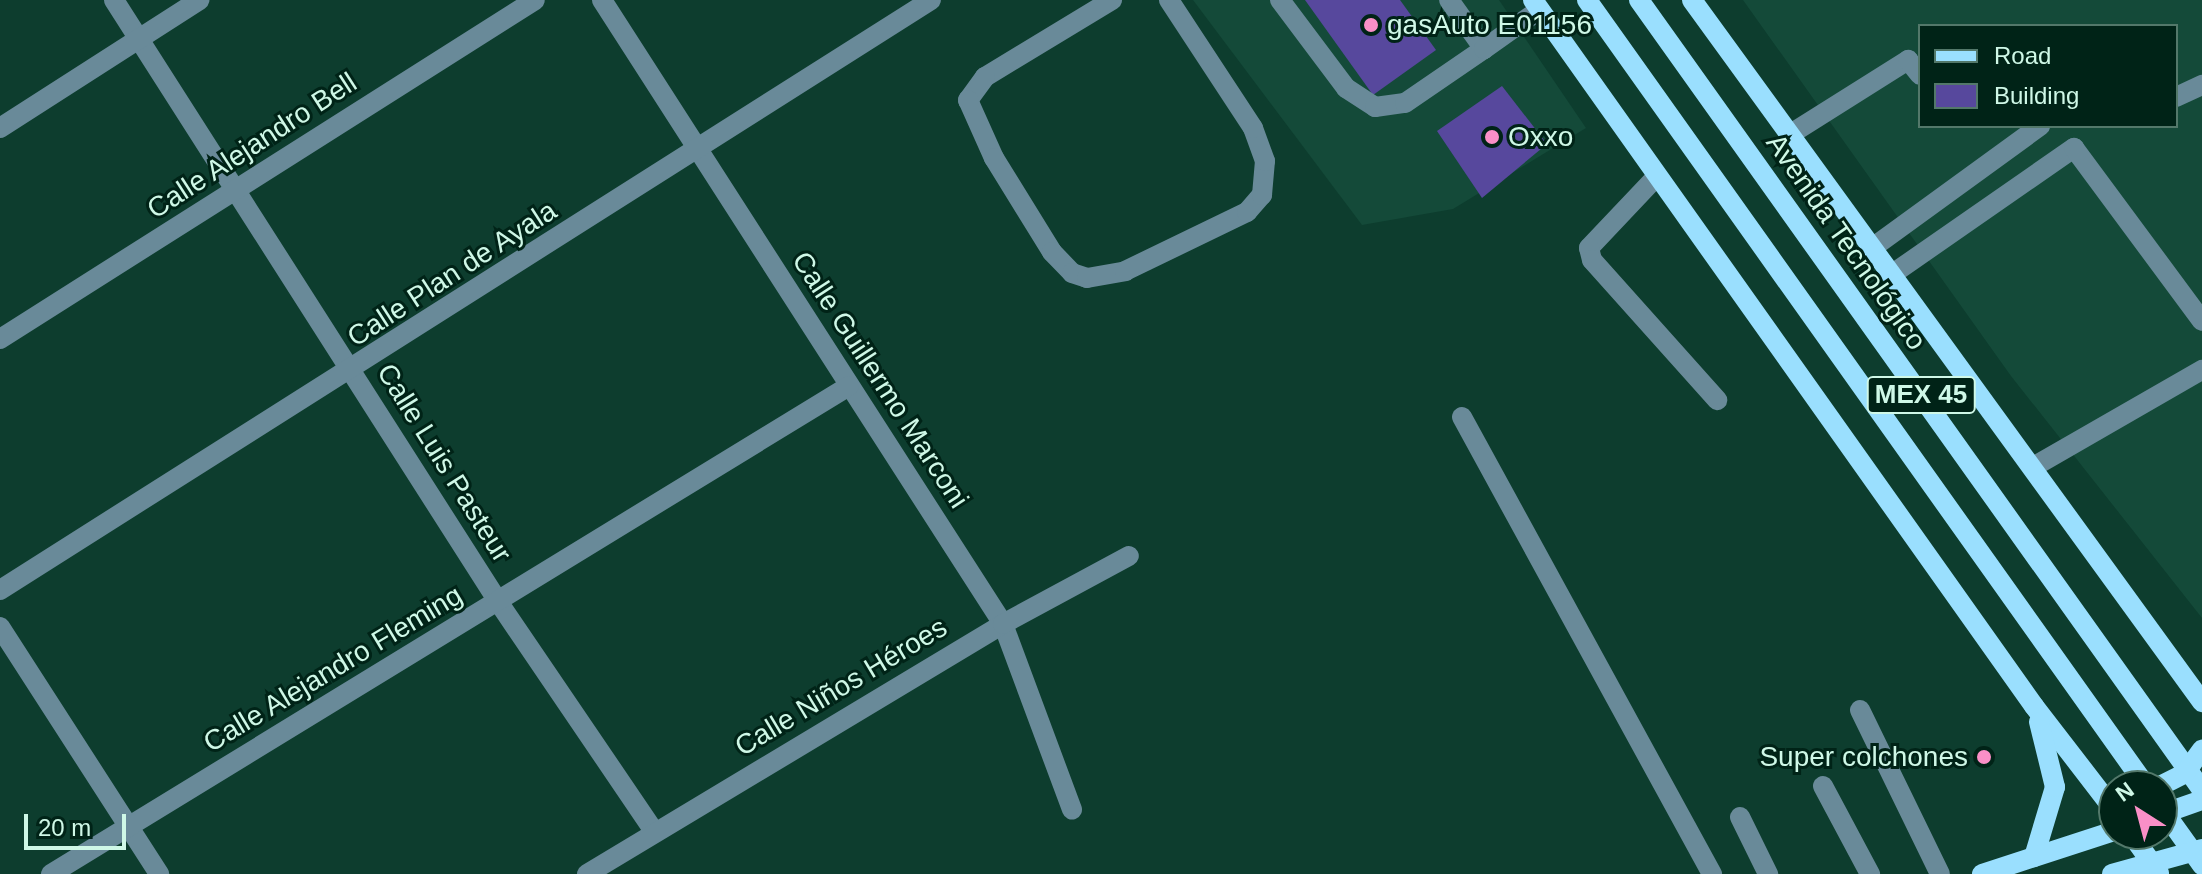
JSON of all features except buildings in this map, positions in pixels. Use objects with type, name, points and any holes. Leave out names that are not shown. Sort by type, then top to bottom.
[{"type":"main road","name":"MEX 45","points":[[1587,0],[2135,770]]},
{"type":"main road","name":"Avenida Tecnológico","points":[[1639,0],[2202,790]]},
{"type":"main road","points":[[1692,0],[2202,702]]},
{"type":"main road","points":[[1536,5],[2034,706],[2098,780]]},
{"type":"main road","points":[[2174,664],[2202,675]]},
{"type":"main road","points":[[2034,706],[2055,787],[2034,857]]},
{"type":"main road","points":[[2178,777],[2185,773],[2202,750]]},
{"type":"main road","points":[[2178,807],[2202,800]]},
{"type":"main road","points":[[2178,833],[2202,865]]},
{"type":"main road","points":[[1982,874],[2098,836]]},
{"type":"main road","points":[[2112,874],[2156,868],[2202,849]]},
{"type":"main road","points":[[2143,850],[2156,868]]},
{"type":"street","name":"Calle Luis Pasteur","points":[[114,0],[238,188],[499,603],[654,831]]},
{"type":"street","points":[[0,128],[199,0]]},
{"type":"street","name":"Calle Alejandro Bell","points":[[0,339],[535,0]]},
{"type":"street","name":"Calle Guillermo Marconi","points":[[602,0],[1003,624],[1072,810]]},
{"type":"street","name":"Calle Plan de Ayala","points":[[0,590],[353,370],[931,0]]},
{"type":"street","points":[[1112,0],[985,77],[968,100],[994,158],[1052,252],[1072,273],[1087,278],[1125,271],[1247,212],[1262,195],[1265,161],[1253,128],[1169,0]]},
{"type":"street","points":[[1280,0],[1346,88],[1375,107],[1405,103],[1484,49],[1536,5]]},
{"type":"street","points":[[1449,0],[1484,49]]},
{"type":"street","points":[[1789,135],[1908,60],[1918,72]]},
{"type":"street","points":[[2178,96],[2202,85]]},
{"type":"street","points":[[1872,248],[2037,128]]},
{"type":"street","points":[[1891,275],[2074,148],[2202,321]]},
{"type":"street","points":[[1657,176],[1589,248],[1592,260],[1717,400]]},
{"type":"street","points":[[2033,467],[2202,370]]},
{"type":"street","name":"Calle Alejandro Fleming","points":[[51,874],[127,825],[499,603],[849,386]]},
{"type":"street","points":[[1462,417],[1712,874]]},
{"type":"street","name":"Calle Niños Héroes","points":[[587,874],[1003,624],[1129,556]]},
{"type":"street","points":[[0,627],[159,874]]},
{"type":"street","points":[[1860,710],[1940,874]]},
{"type":"street","points":[[1823,786],[1870,874]]},
{"type":"street","points":[[1740,817],[1768,874]]},
{"type":"shaded area","points":[[1193,0],[1499,0],[1586,128],[1453,209],[1362,225]]},
{"type":"shaded area","points":[[1743,0],[2202,0],[2202,618],[2011,376]]},
{"type":"place","name":"gasAuto E01156","points":[[1371,25]]},
{"type":"place","name":"Oxxo","points":[[1492,137]]},
{"type":"place","name":"Super colchones","points":[[1984,757]]}]
